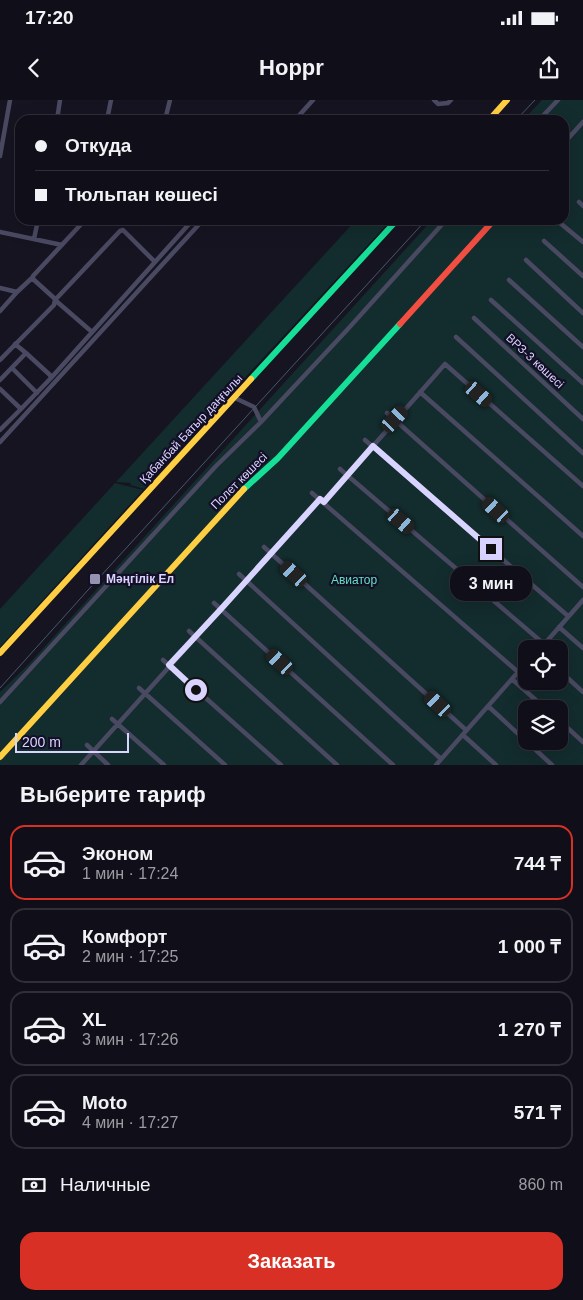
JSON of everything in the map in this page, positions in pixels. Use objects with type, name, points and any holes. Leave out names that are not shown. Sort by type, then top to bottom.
[{"type":"street","points":[[0,156],[10,100]]},
{"type":"street","points":[[57,115],[60,100]]},
{"type":"street","points":[[108,115],[111,100]]},
{"type":"street","points":[[167,115],[170,100]]},
{"type":"street","points":[[300,115],[313,100]]},
{"type":"street","points":[[434,100],[438,104],[448,103],[451,100]]},
{"type":"street","points":[[494,115],[509,100]]},
{"type":"street","points":[[544,115],[558,100]]},
{"type":"street","points":[[569,137],[583,122]]},
{"type":"street","points":[[34,239],[37,225]]},
{"type":"street","points":[[0,311],[81,225]]},
{"type":"street","points":[[0,430],[51,378],[188,225]]},
{"type":"street","points":[[0,442],[198,225]]},
{"type":"street","name":"Қабанбай Батыр даңғылы","points":[[0,653],[393,225]]},
{"type":"street","points":[[0,702],[216,466],[261,422],[347,330],[442,225]]},
{"type":"street","name":"Полет көшесі","points":[[0,757],[251,482],[278,458],[489,225]]},
{"type":"street","points":[[562,225],[583,242]]},
{"type":"street","points":[[0,360],[120,231],[123,230],[155,262]]},
{"type":"street","points":[[0,232],[62,246]]},
{"type":"street","points":[[544,241],[583,276]]},
{"type":"street","points":[[526,260],[583,313]]},
{"type":"street","points":[[33,277],[92,332]]},
{"type":"street","points":[[509,280],[583,347]]},
{"type":"street","points":[[0,288],[17,292]]},
{"type":"street","points":[[491,300],[583,383]]},
{"type":"street","name":"ВРЗ-3 көшесі","points":[[474,318],[583,419]]},
{"type":"street","points":[[456,337],[583,453]]},
{"type":"street","points":[[15,344],[50,374],[51,378]]},
{"type":"street","points":[[0,380],[26,353]]},
{"type":"street","points":[[81,765],[246,580],[348,475],[445,364],[583,486]]},
{"type":"street","points":[[12,368],[37,392]]},
{"type":"street","points":[[0,389],[21,409]]},
{"type":"street","points":[[420,392],[583,536]]},
{"type":"street","points":[[235,398],[254,407],[261,422]]},
{"type":"street","points":[[388,413],[583,587]]},
{"type":"street","points":[[365,440],[568,616]]},
{"type":"street","points":[[340,469],[539,640]]},
{"type":"street","points":[[312,493],[518,672],[437,765]]},
{"type":"street","points":[[264,547],[466,730]]},
{"type":"street","points":[[239,574],[442,759]]},
{"type":"street","points":[[547,640],[583,601]]},
{"type":"street","points":[[214,603],[393,765]]},
{"type":"street","points":[[559,626],[583,648]]},
{"type":"street","points":[[190,631],[336,765]]},
{"type":"street","points":[[163,660],[281,765]]},
{"type":"street","points":[[568,678],[583,692]]},
{"type":"street","points":[[512,679],[536,700]]},
{"type":"street","points":[[139,688],[225,765]]},
{"type":"street","points":[[488,706],[552,765]]},
{"type":"street","points":[[112,719],[164,765]]},
{"type":"street","points":[[568,728],[583,742]]},
{"type":"street","points":[[462,735],[496,765]]},
{"type":"street","points":[[88,746],[108,765]]},
{"type":"green space","name":"Авиатор","points":[[542,100],[583,100],[583,765],[0,765],[0,692],[28,665],[427,225],[569,225],[569,115],[528,115]]},
{"type":"green space","points":[[351,225],[386,225],[167,462],[164,460],[153,473],[154,477],[144,489],[130,485],[131,483],[116,482]]},
{"type":"green space","points":[[115,483],[143,490],[0,647],[0,609]]},
{"type":"tram line","points":[[521,115],[535,100]]},
{"type":"tram line","points":[[0,688],[421,225]]},
{"type":"traffic: fast","points":[[251,379],[392,225]]},
{"type":"traffic: fast","points":[[244,489],[278,458],[400,324]]},
{"type":"traffic: slow","points":[[494,115],[507,100]]},
{"type":"traffic: slow","points":[[0,653],[251,379]]},
{"type":"traffic: slow","points":[[0,757],[244,489]]},
{"type":"traffic: jam","points":[[400,324],[489,225]]},
{"type":"place","name":"Мәңгілік Ел","points":[[95,579]]},
{"type":"route","points":[[196,690],[169,665],[320,499],[324,502],[373,446],[491,549]]}]
